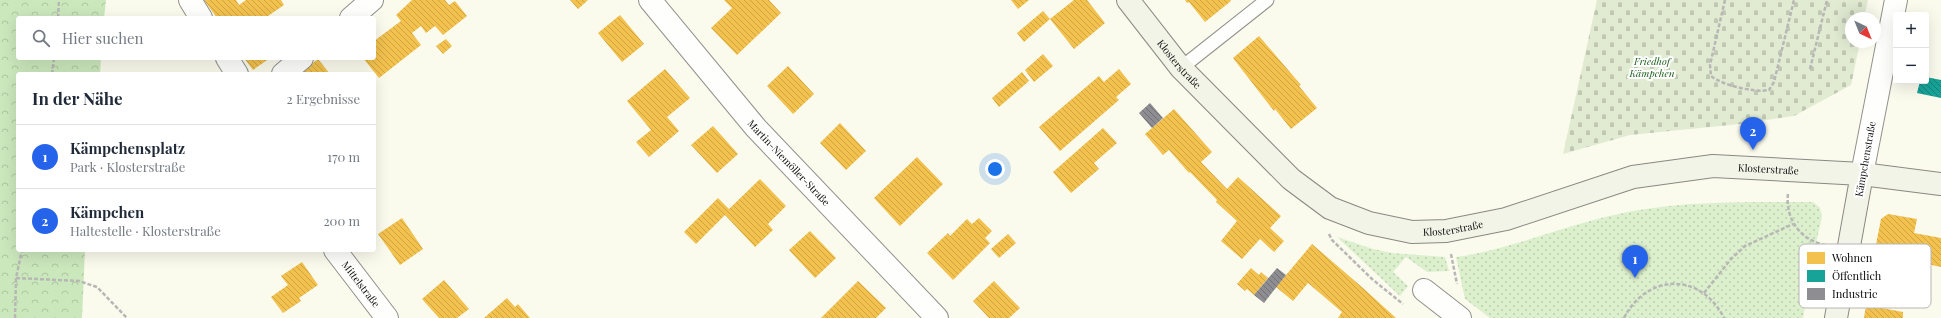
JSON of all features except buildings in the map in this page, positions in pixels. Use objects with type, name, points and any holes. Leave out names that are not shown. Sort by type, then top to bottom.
[{"type":"main road","name":"Klosterstraße","points":[[1128,0],[1181,68],[1291,179],[1330,208],[1369,223],[1412,232],[1446,231],[1506,219],[1633,177],[1713,166],[1862,174],[1941,184]]},
{"type":"main road","name":"Kämpchenstraße","points":[[1849,244],[1862,174]]},
{"type":"main road","name":"Kämpchenstraße","points":[[1836,318],[1838,308]]},
{"type":"street","points":[[190,0],[200,16]]},
{"type":"street","points":[[353,16],[372,0]]},
{"type":"street","name":"Martin-Niemöller-Straße","points":[[650,0],[756,128],[937,318]]},
{"type":"street","name":"Kämpchenstraße","points":[[1862,174],[1896,0]]},
{"type":"street","points":[[228,60],[236,72]]},
{"type":"street","points":[[285,72],[300,60]]},
{"type":"street","name":"Mittelstraße","points":[[337,252],[387,318]]},
{"type":"street","points":[[1424,290],[1460,318]]},
{"type":"lane","points":[[1181,68],[1267,0]]},
{"type":"path","points":[[58,16],[59,0]]},
{"type":"path","points":[[1725,0],[1710,65],[1711,76],[1718,82],[1760,92],[1769,90],[1774,82],[1794,0]]},
{"type":"path","points":[[1810,69],[1827,0]]},
{"type":"path","points":[[52,72],[54,60]]},
{"type":"path","points":[[1790,170],[1787,201],[1793,224],[1801,235],[1816,244]]},
{"type":"path","points":[[1330,208],[1326,227],[1332,240],[1372,279],[1408,308]]},
{"type":"path","points":[[1704,293],[1731,259],[1745,246],[1793,224]]},
{"type":"path","points":[[1446,231],[1458,288]]},
{"type":"path","points":[[15,318],[16,278],[22,252]]},
{"type":"path","points":[[16,278],[79,282],[97,287],[127,318]]},
{"type":"path","points":[[1624,318],[1630,305],[1642,294],[1657,286],[1673,284],[1689,286],[1704,293],[1718,306],[1724,318]]},
{"type":"green space","points":[[0,0],[106,0],[104,16],[16,16],[16,60],[101,60],[100,72],[16,72],[16,252],[85,252],[82,318],[0,318]]},
{"type":"green space","name":"Friedhof Kämpchen","points":[[1597,0],[1868,0],[1865,12],[1845,12],[1845,48],[1859,48],[1851,85],[1794,116],[1740,124],[1630,135],[1563,154]]},
{"type":"green space","points":[[1813,202],[1820,208],[1822,217],[1816,244],[1799,244],[1799,308],[1805,308],[1803,318],[1490,318],[1465,299],[1456,257],[1475,254],[1586,222],[1631,211],[1656,207],[1708,203]]},
{"type":"green space","points":[[1337,237],[1373,249],[1392,253],[1445,257],[1449,271],[1427,272],[1406,257],[1393,272],[1408,286],[1400,296]]},
{"type":"place","name":"Kämpchen","points":[[1753,150]]},
{"type":"place","name":"Kämpchensplatz","points":[[1635,278]]}]
